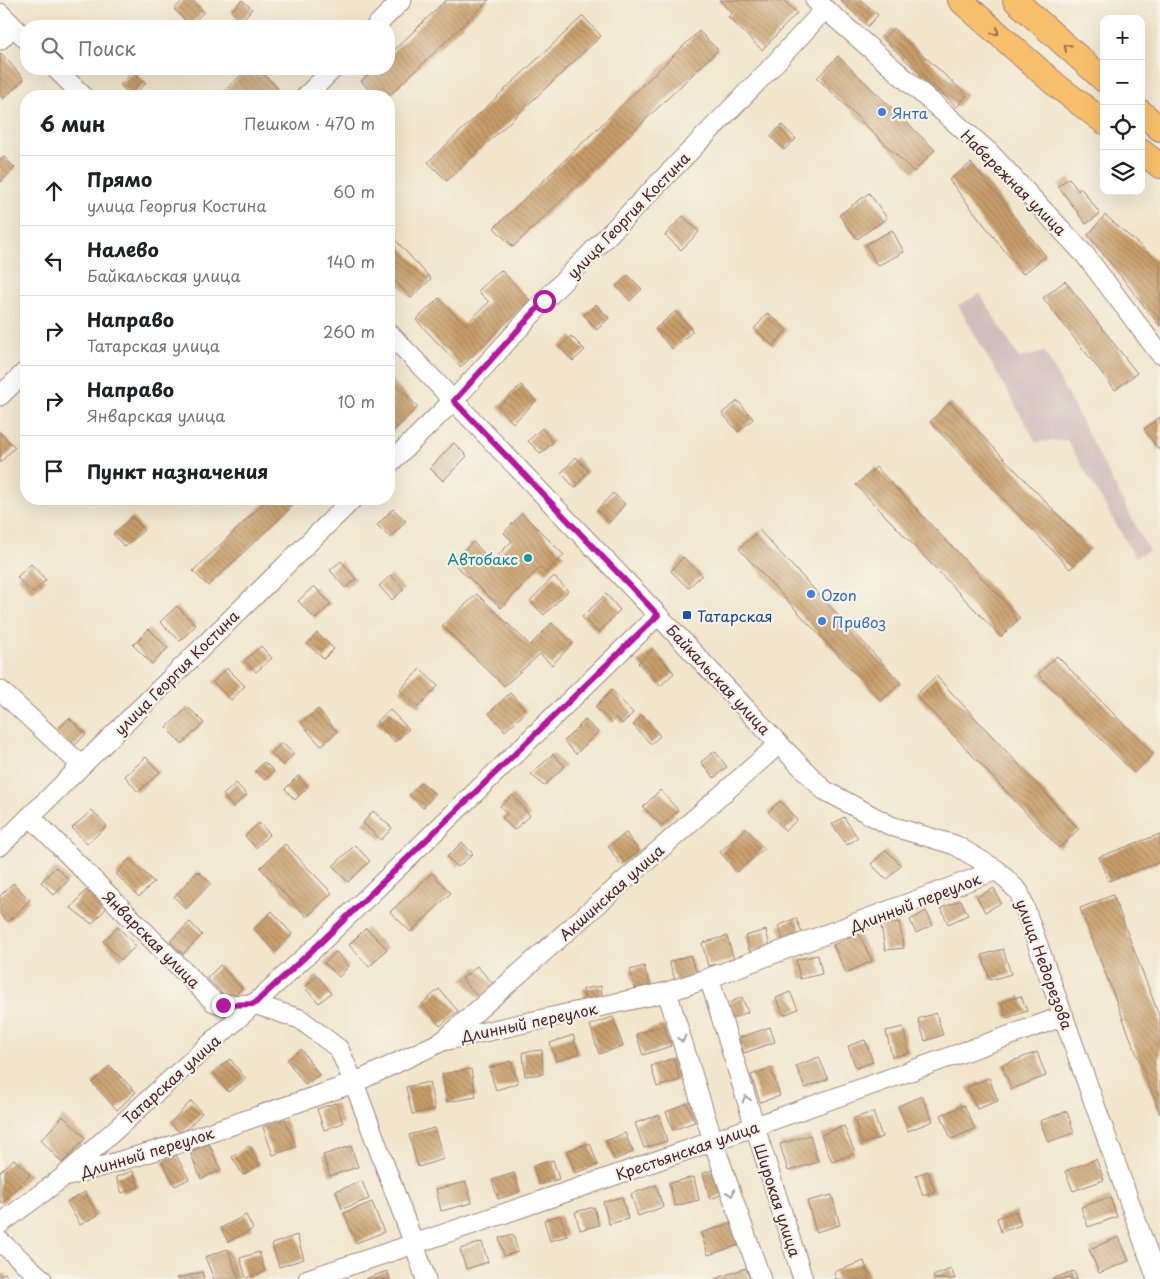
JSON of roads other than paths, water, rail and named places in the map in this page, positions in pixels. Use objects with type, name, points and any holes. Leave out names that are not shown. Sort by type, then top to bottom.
[{"type":"main road","points":[[960,0],[1056,86],[1100,119]]},
{"type":"main road","points":[[1015,0],[1100,76]]},
{"type":"main road","points":[[1145,116],[1160,129]]},
{"type":"main road","points":[[1145,154],[1160,166]]},
{"type":"street","points":[[382,20],[402,0]]},
{"type":"street","name":"Набережная улица","points":[[820,5],[990,153],[1086,255],[1160,354]]},
{"type":"street","name":"улица Георгия Костина","points":[[395,458],[454,401],[544,301],[765,74],[820,5]]},
{"type":"street","points":[[4,26],[20,36]]},
{"type":"street","points":[[62,75],[77,90]]},
{"type":"street","points":[[312,90],[327,75]]},
{"type":"street","name":"Байкальская улица","points":[[395,339],[779,744]]},
{"type":"street","points":[[0,396],[20,377]]},
{"type":"street","name":"улица Георгия Костина","points":[[0,846],[347,505]]},
{"type":"street","name":"Татарская улица","points":[[0,1224],[62,1178],[318,945],[658,615]]},
{"type":"street","points":[[0,690],[81,765]]},
{"type":"street","name":"улица Недорезова","points":[[779,744],[824,790],[891,826],[956,845],[997,870],[1020,892],[1157,1279]]},
{"type":"street","name":"Акшинская улица","points":[[443,1041],[779,744]]},
{"type":"street","name":"Январская улица","points":[[30,816],[214,1002],[223,1005],[254,1004],[300,1019],[339,1050],[354,1083],[426,1279]]},
{"type":"street","name":"Длинный переулок","points":[[62,1178],[168,1147],[354,1083],[443,1041],[667,992],[915,902],[997,870]]},
{"type":"street","name":"Широкая улица","points":[[709,978],[803,1279]]},
{"type":"street","points":[[667,992],[713,1141],[761,1279]]},
{"type":"street","name":"Крестьянская улица","points":[[308,1279],[755,1127],[1064,1016]]},
{"type":"street","points":[[0,1241],[42,1279]]},
{"type":"place","name":"Янта","points":[[882,112]]},
{"type":"place","name":"Автобакс","points":[[528,558]]},
{"type":"place","name":"Ozon","points":[[811,594]]},
{"type":"place","name":"Татарская","points":[[687,615]]},
{"type":"place","name":"Привоз","points":[[822,621]]}]
